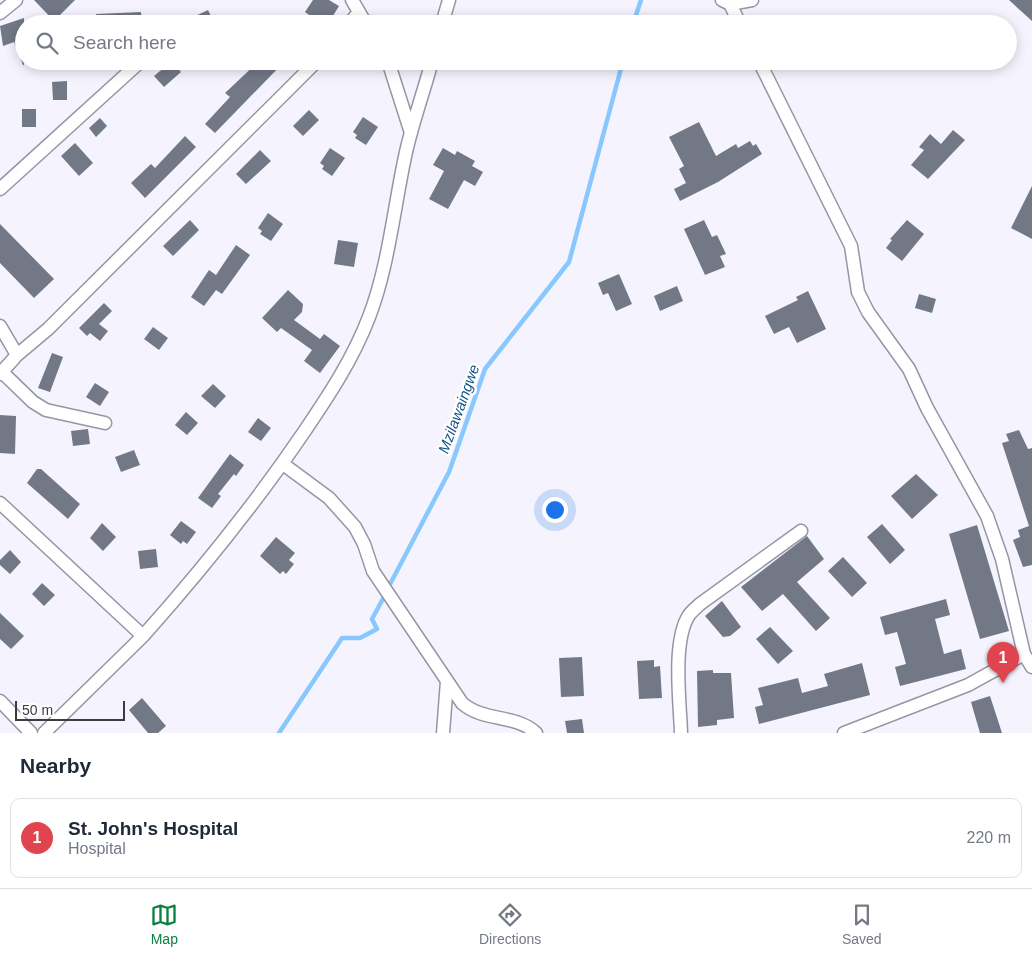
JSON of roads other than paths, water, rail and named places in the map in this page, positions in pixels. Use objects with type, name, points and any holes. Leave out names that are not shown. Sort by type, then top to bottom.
[{"type":"street","points":[[0,13],[16,0]]},
{"type":"street","points":[[352,0],[361,15]]},
{"type":"street","points":[[445,15],[449,0]]},
{"type":"street","points":[[734,15],[726,2],[752,0]]},
{"type":"street","points":[[0,189],[131,70]]},
{"type":"street","points":[[105,423],[46,410],[33,402],[1,373],[17,355],[48,330],[308,70]]},
{"type":"street","points":[[391,70],[411,133]]},
{"type":"street","points":[[44,733],[143,636],[194,579],[282,464],[339,380],[370,316],[411,133],[429,70]]},
{"type":"street","points":[[763,70],[851,246],[858,292],[882,332],[909,369],[927,408],[987,516],[1002,559],[1024,654],[1032,667]]},
{"type":"street","points":[[0,326],[17,355]]},
{"type":"street","points":[[282,464],[329,498],[354,527],[364,544],[373,571],[468,709],[485,716],[522,724],[536,733]]},
{"type":"street","points":[[0,503],[143,636]]},
{"type":"street","points":[[681,733],[678,667],[684,626],[689,615],[700,604],[801,531]]},
{"type":"street","points":[[844,733],[968,685],[1024,654]]},
{"type":"street","points":[[442,733],[447,681]]},
{"type":"street","points":[[0,701],[31,733]]},
{"type":"waterway","name":"Mzilawaingwe","points":[[636,15],[641,0]]},
{"type":"waterway","name":"Mzilawaingwe","points":[[388,588],[449,472],[485,369],[569,262],[621,70]]},
{"type":"waterway","name":"Mzilawaingwe","points":[[279,733],[342,638],[360,638],[377,629],[372,619],[385,595]]},
{"type":"place","name":"St. John's Hospital","points":[[1003,683]]}]
